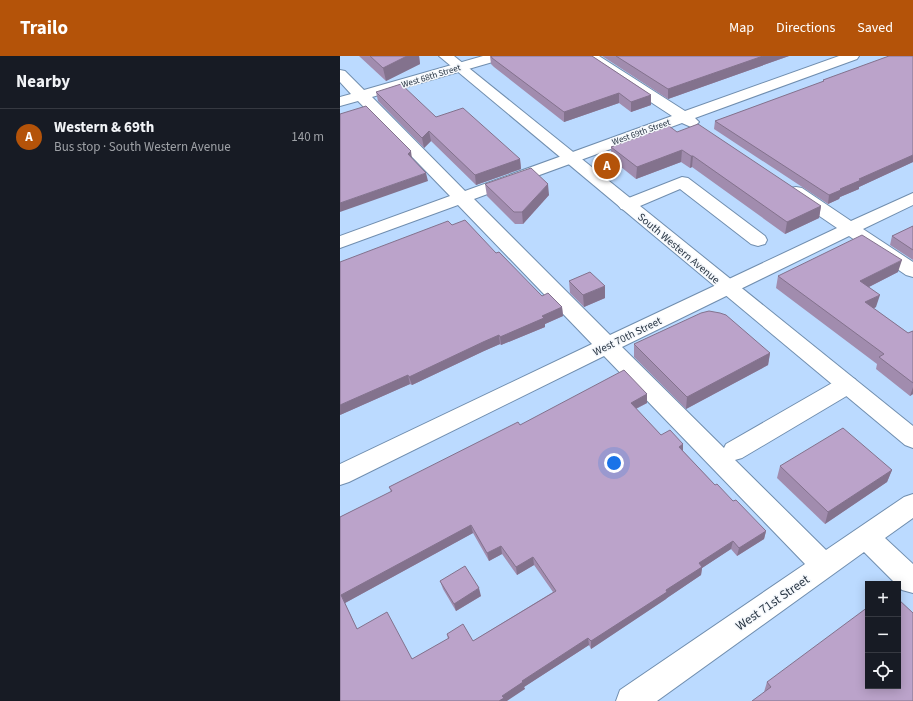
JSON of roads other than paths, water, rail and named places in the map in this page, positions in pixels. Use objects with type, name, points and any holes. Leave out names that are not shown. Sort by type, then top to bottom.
[{"type":"street","name":"South Western Avenue","points":[[446,56],[913,439]]},
{"type":"street","name":"West 68th Street","points":[[340,102],[498,56]]},
{"type":"street","points":[[590,56],[702,129]]},
{"type":"street","name":"West 69th Street","points":[[340,242],[852,56]]},
{"type":"street","points":[[340,74],[824,566]]},
{"type":"street","points":[[627,205],[682,182],[758,240]]},
{"type":"street","points":[[786,185],[913,271]]},
{"type":"street","name":"West 70th Street","points":[[340,475],[913,198]]},
{"type":"street","points":[[734,451],[847,385]]},
{"type":"street","name":"West 71st Street","points":[[631,701],[913,504]]},
{"type":"street","points":[[866,537],[912,581]]},
{"type":"place","name":"Western & 69th","points":[[607,166]]}]
